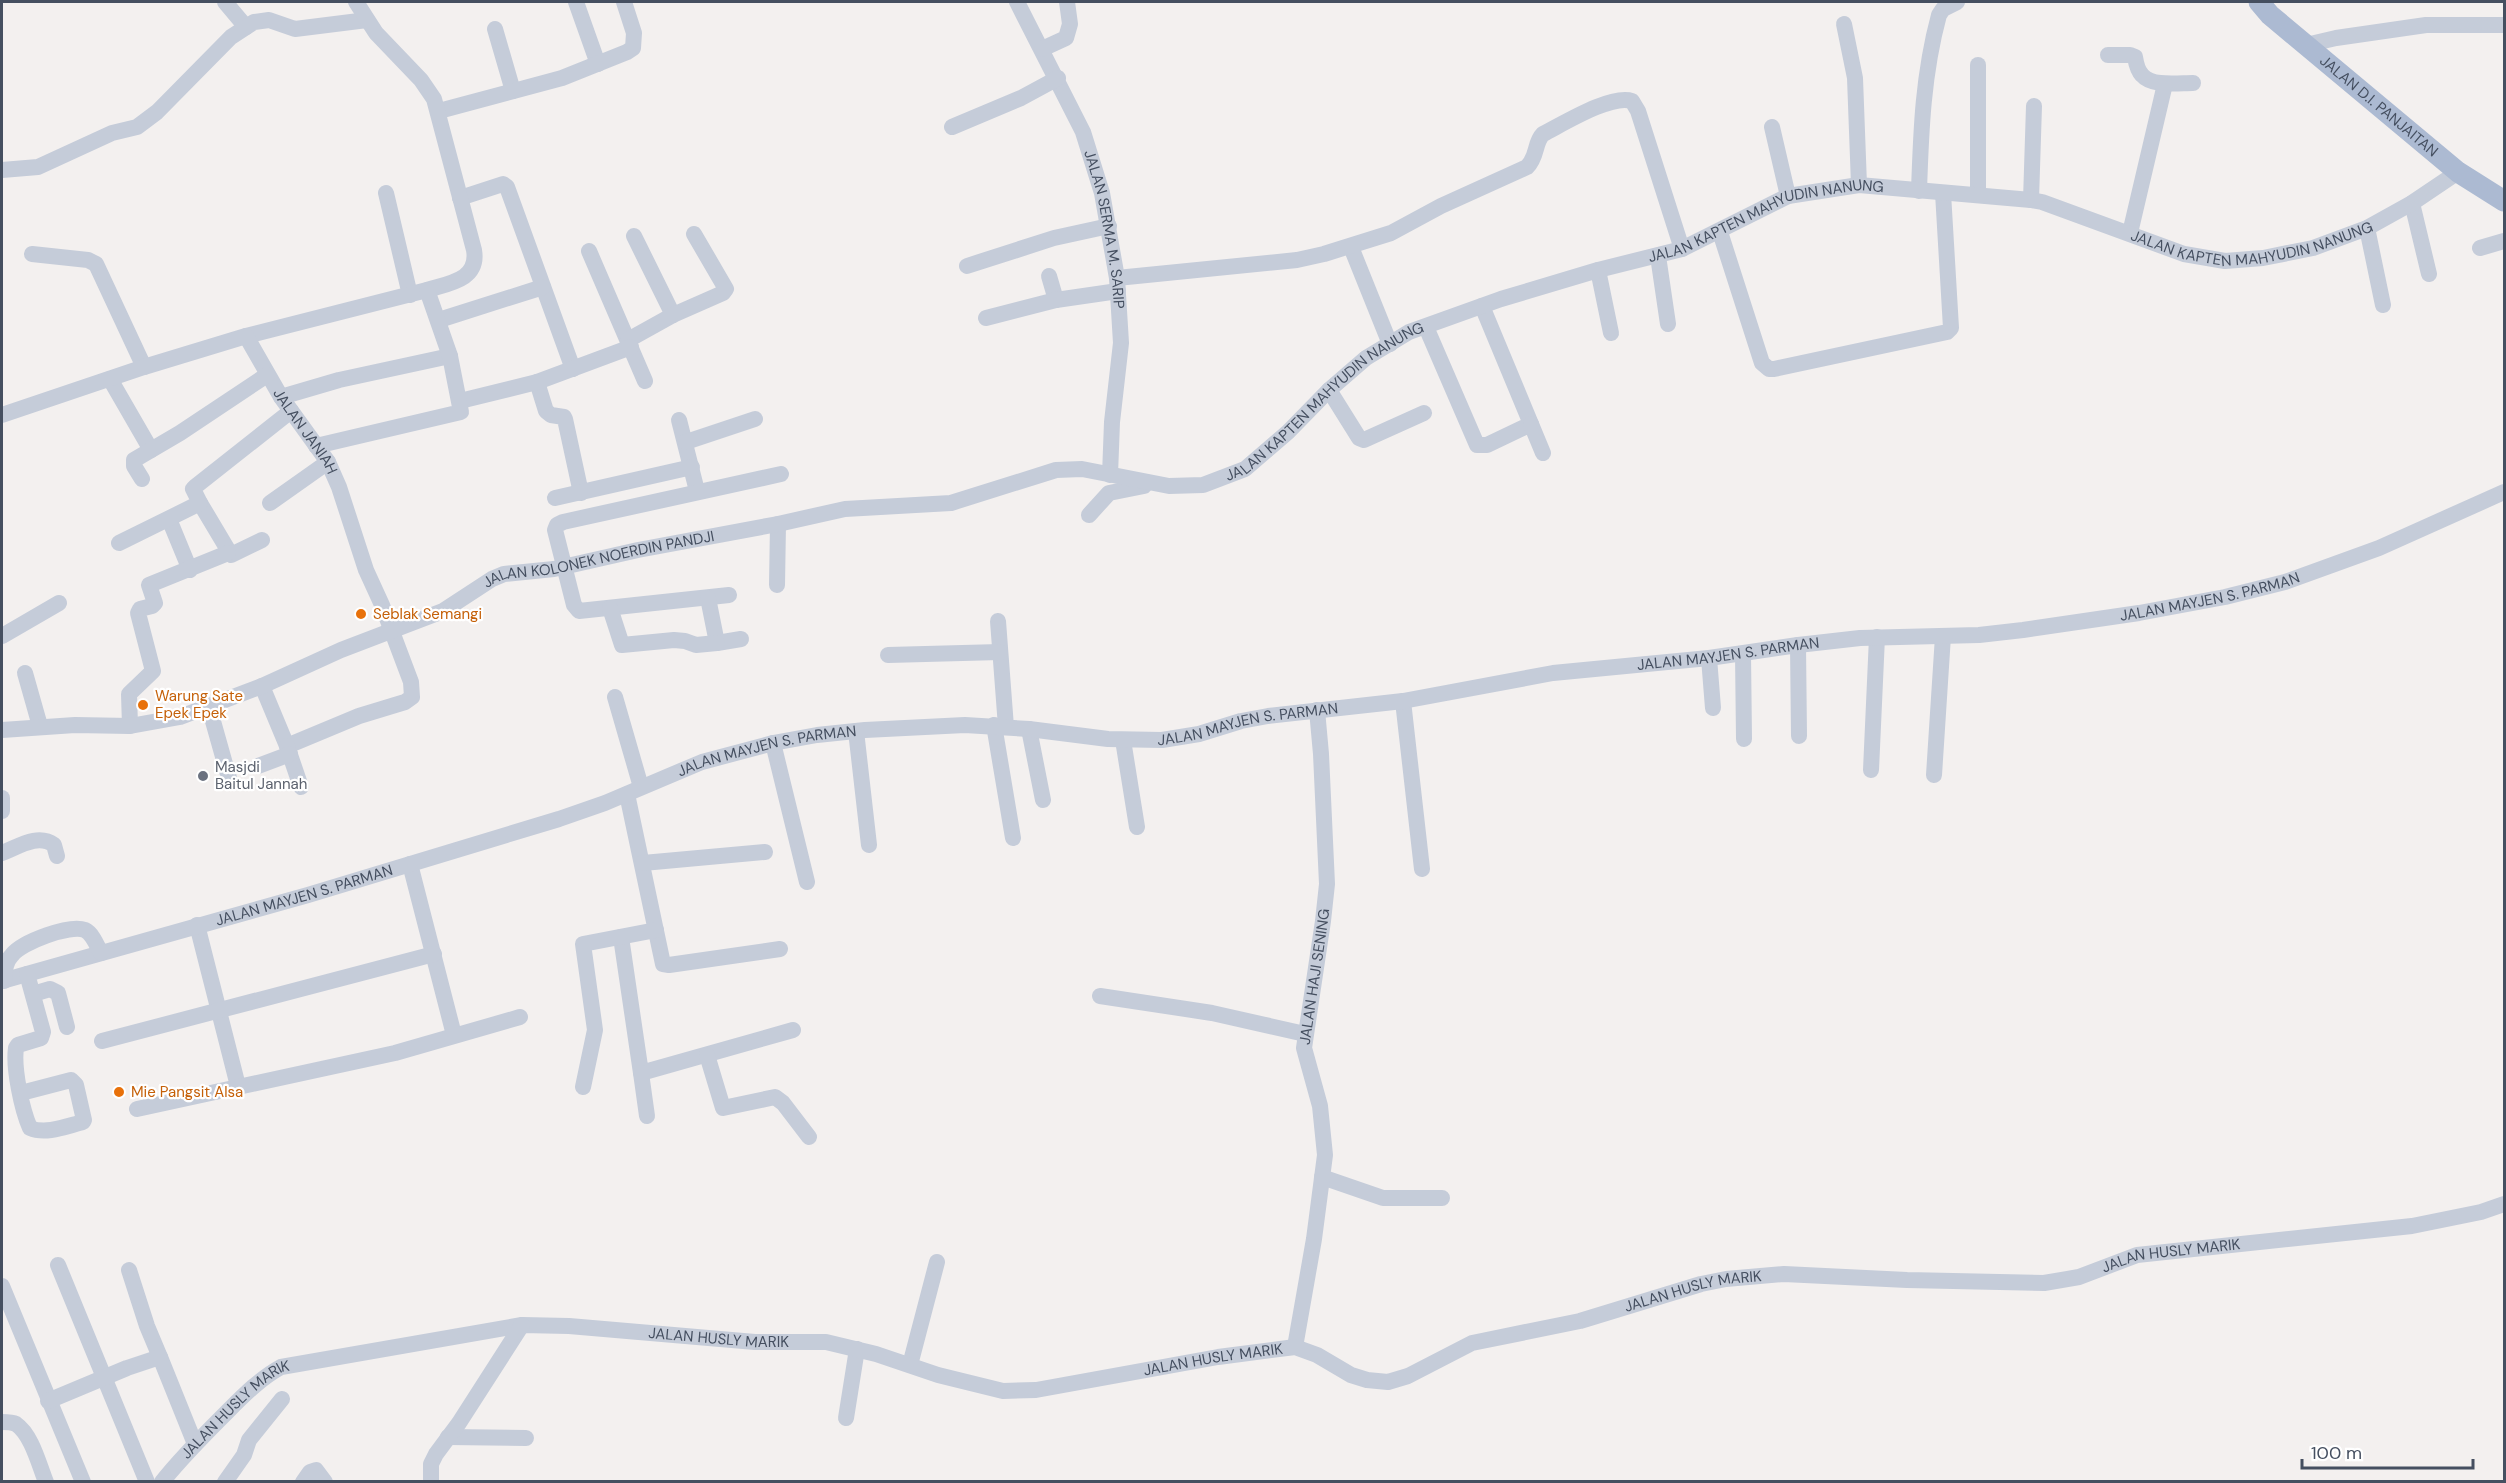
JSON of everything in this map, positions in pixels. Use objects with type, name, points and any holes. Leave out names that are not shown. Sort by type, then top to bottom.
[{"type":"main road","name":"JALAN D.I. PANJAITAN","points":[[2259,2],[2270,15],[2458,172],[2505,201]]},
{"type":"street","points":[[225,2],[246,27]]},
{"type":"street","points":[[2,415],[144,367],[246,336],[428,290],[471,273],[475,267],[474,250],[439,111],[429,89],[392,50],[367,20],[356,2]]},
{"type":"street","points":[[576,2],[598,64]]},
{"type":"street","points":[[439,111],[561,78],[633,48],[634,33],[624,2]]},
{"type":"street","name":"JALAN SERMA M. SARIP","points":[[1017,2],[1058,78],[1083,132],[1095,166],[1109,226],[1118,285],[1121,343],[1112,422],[1110,475]]},
{"type":"street","points":[[1042,49],[1066,38],[1070,24],[1067,2]]},
{"type":"street","points":[[1919,191],[1921,121],[1926,76],[1939,15],[1942,9],[1957,2]]},
{"type":"street","points":[[2,170],[38,166],[112,133],[137,128],[147,121],[231,37],[246,27],[269,20],[295,29],[367,20]]},
{"type":"street","points":[[2306,45],[2336,38],[2426,26],[2456,23],[2505,25]]},
{"type":"street","points":[[1844,24],[1855,78],[1859,185]]},
{"type":"street","points":[[495,29],[513,90]]},
{"type":"street","points":[[2108,55],[2130,54],[2135,57],[2140,74],[2147,80],[2165,84],[2193,83]]},
{"type":"street","points":[[1978,65],[1978,195]]},
{"type":"street","points":[[952,127],[1022,98],[1058,78]]},
{"type":"street","points":[[2130,233],[2165,84]]},
{"type":"street","points":[[986,318],[1118,285],[1297,260],[1351,247],[1391,232],[1441,206],[1527,167],[1533,161],[1539,138],[1543,134],[1613,100],[1632,101],[1638,111],[1682,249]]},
{"type":"street","points":[[2031,200],[2034,106]]},
{"type":"street","points":[[1772,127],[1788,196]]},
{"type":"street","name":"JALAN KAPTEN MAHYUDIN NANUNG","points":[[1110,475],[1169,486],[1203,485],[1245,470],[1366,358],[1409,332],[1482,306],[1598,270],[1682,249],[1788,196],[1859,185],[2031,200],[2130,233],[2184,254],[2225,261],[2263,258],[2313,248],[2367,228],[2412,203],[2458,172]]},
{"type":"street","points":[[460,198],[496,185],[503,184],[507,187],[573,369]]},
{"type":"street","points":[[386,193],[410,295]]},
{"type":"street","points":[[1719,232],[1762,363],[1768,369],[1774,369],[1947,332],[1951,328],[1943,193]]},
{"type":"street","points":[[2412,203],[2430,274]]},
{"type":"street","points":[[967,266],[1054,238],[1109,226]]},
{"type":"street","points":[[2367,228],[2384,305]]},
{"type":"street","points":[[460,401],[537,382],[573,369],[629,344],[673,315],[723,293],[726,289],[694,234]]},
{"type":"street","points":[[634,236],[673,315]]},
{"type":"street","points":[[2480,248],[2505,241]]},
{"type":"street","points":[[1351,247],[1390,344]]},
{"type":"street","points":[[589,250],[645,381]]},
{"type":"street","points":[[32,254],[88,260],[96,264],[144,367]]},
{"type":"street","points":[[1658,256],[1668,324]]},
{"type":"street","points":[[1598,270],[1611,333]]},
{"type":"street","points":[[1049,276],[1056,300]]},
{"type":"street","points":[[439,320],[543,287]]},
{"type":"street","points":[[316,446],[457,415],[461,412],[450,356],[428,290]]},
{"type":"street","points":[[1482,306],[1543,453]]},
{"type":"street","points":[[1426,327],[1477,445],[1487,446],[1531,424]]},
{"type":"street","name":"JALAN JANIAH","points":[[246,336],[267,375],[328,462],[339,487],[366,570],[411,682],[412,696],[410,699],[359,716],[289,750]]},
{"type":"street","points":[[228,553],[193,489],[286,404],[339,380],[450,356]]},
{"type":"street","points":[[142,478],[133,462],[267,375]]},
{"type":"street","points":[[110,379],[151,450]]},
{"type":"street","points":[[537,382],[546,411],[565,419],[581,493]]},
{"type":"street","points":[[1329,390],[1359,438],[1364,440],[1424,413]]},
{"type":"street","points":[[686,442],[755,419]]},
{"type":"street","points":[[679,420],[697,491]]},
{"type":"street","points":[[270,503],[328,462]]},
{"type":"street","points":[[555,498],[692,467]]},
{"type":"street","name":"JALAN KOLONEK NOERDIN PANDJI","points":[[2,730],[40,726],[130,726],[158,722],[209,707],[341,650],[443,611],[492,579],[504,574],[541,571],[866,506],[951,503],[1056,470],[1082,469],[1110,475]]},
{"type":"street","points":[[729,595],[579,611],[574,605],[566,566],[554,534],[556,525],[697,491],[781,474]]},
{"type":"street","points":[[1089,515],[1109,494],[1156,484]]},
{"type":"street","name":"JALAN MAYJEN S. PARMAN","points":[[3,981],[559,819],[702,762],[773,743],[817,735],[939,725],[1000,726],[1124,740],[1162,740],[1241,721],[1403,701],[1552,673],[1709,658],[1798,645],[1877,637],[1943,636],[2023,630],[2139,613],[2253,591],[2285,582],[2379,548],[2505,492]]},
{"type":"street","points":[[119,543],[200,503]]},
{"type":"street","points":[[169,519],[190,570]]},
{"type":"street","points":[[777,585],[778,524]]},
{"type":"street","points":[[130,726],[129,694],[153,671],[138,610],[155,603],[148,587],[150,584],[228,553],[235,554],[262,540]]},
{"type":"street","points":[[708,598],[717,643]]},
{"type":"street","points":[[2,636],[59,603]]},
{"type":"street","points":[[610,608],[622,645],[674,640],[685,640],[696,645],[741,639]]},
{"type":"street","points":[[998,621],[1000,726],[1013,838]]},
{"type":"street","points":[[1934,776],[1943,636]]},
{"type":"street","points":[[1871,770],[1877,637]]},
{"type":"street","points":[[1798,645],[1799,736]]},
{"type":"street","points":[[888,655],[1000,652]]},
{"type":"street","points":[[1743,654],[1744,739]]},
{"type":"street","points":[[1709,658],[1713,708]]},
{"type":"street","points":[[25,673],[40,726]]},
{"type":"street","points":[[262,686],[302,787]]},
{"type":"street","points":[[615,697],[634,791],[643,863],[660,958],[666,965],[780,949]]},
{"type":"street","points":[[1403,701],[1418,816],[1422,870]]},
{"type":"street","points":[[209,707],[229,778]]},
{"type":"street","name":"JALAN HAJI SENING","points":[[1295,1347],[1314,1239],[1325,1155],[1323,1127],[1304,1048],[1327,884],[1317,710]]},
{"type":"street","points":[[1029,729],[1043,800]]},
{"type":"street","points":[[856,731],[869,845]]},
{"type":"street","points":[[1124,740],[1137,827]]},
{"type":"street","points":[[773,743],[807,882]]},
{"type":"street","points":[[258,766],[289,750]]},
{"type":"street","points":[[2,799],[2,810]]},
{"type":"street","points":[[2,853],[30,842],[43,840],[54,845],[57,856]]},
{"type":"street","points":[[643,863],[765,852]]},
{"type":"street","points":[[410,864],[454,1035]]},
{"type":"street","points":[[197,925],[238,1086]]},
{"type":"street","points":[[3,981],[5,965],[12,954],[25,945],[46,936],[74,928],[84,930],[90,935],[101,953]]},
{"type":"street","points":[[583,1087],[595,1030],[583,944],[656,930]]},
{"type":"street","points":[[621,937],[647,1116]]},
{"type":"street","points":[[102,1041],[434,954]]},
{"type":"street","points":[[21,1093],[16,1048],[18,1045],[41,1038],[43,1032],[27,974]]},
{"type":"street","points":[[33,994],[50,989],[58,993],[67,1027]]},
{"type":"street","points":[[1100,996],[1212,1013],[1305,1034]]},
{"type":"street","points":[[137,1108],[395,1053],[520,1017]]},
{"type":"street","points":[[642,1073],[793,1030]]},
{"type":"street","points":[[707,1055],[723,1107],[774,1097],[783,1103],[809,1137]]},
{"type":"street","points":[[1322,1177],[1383,1198],[1442,1198]]},
{"type":"street","name":"JALAN HUSLY MARIK","points":[[162,1482],[237,1401],[281,1367],[522,1325],[569,1326],[755,1342],[818,1342],[856,1349],[984,1387],[1020,1392],[1227,1355],[1295,1347],[1317,1355],[1351,1375],[1367,1380],[1388,1382],[1408,1376],[1472,1343],[1580,1321],[1701,1284],[1726,1279],[1784,1275],[1918,1281],[2044,1283],[2079,1276],[2137,1255],[2412,1226],[2481,1212],[2505,1204]]},
{"type":"street","points":[[910,1365],[937,1262]]},
{"type":"street","points":[[58,1265],[147,1482]]},
{"type":"street","points":[[129,1270],[144,1319],[195,1444]]},
{"type":"street","points":[[2,1286],[83,1482]]},
{"type":"street","points":[[431,1482],[431,1464],[522,1325]]},
{"type":"street","points":[[846,1418],[856,1349]]},
{"type":"street","points":[[48,1401],[160,1357]]},
{"type":"street","points":[[225,1482],[244,1455],[254,1433],[282,1399]]},
{"type":"street","points":[[2,1422],[14,1423],[26,1436],[46,1482]]},
{"type":"street","points":[[448,1437],[526,1438]]},
{"type":"street","points":[[303,1482],[310,1472],[316,1470],[325,1482]]},
{"type":"place","name":"Seblak Semangi","points":[[361,614]]},
{"type":"place","name":"Warung Sate Epek Epek","points":[[143,705]]},
{"type":"place","name":"Masjdi Baitul Jannah","points":[[203,776]]},
{"type":"place","name":"Mie Pangsit Alsa","points":[[119,1092]]}]
